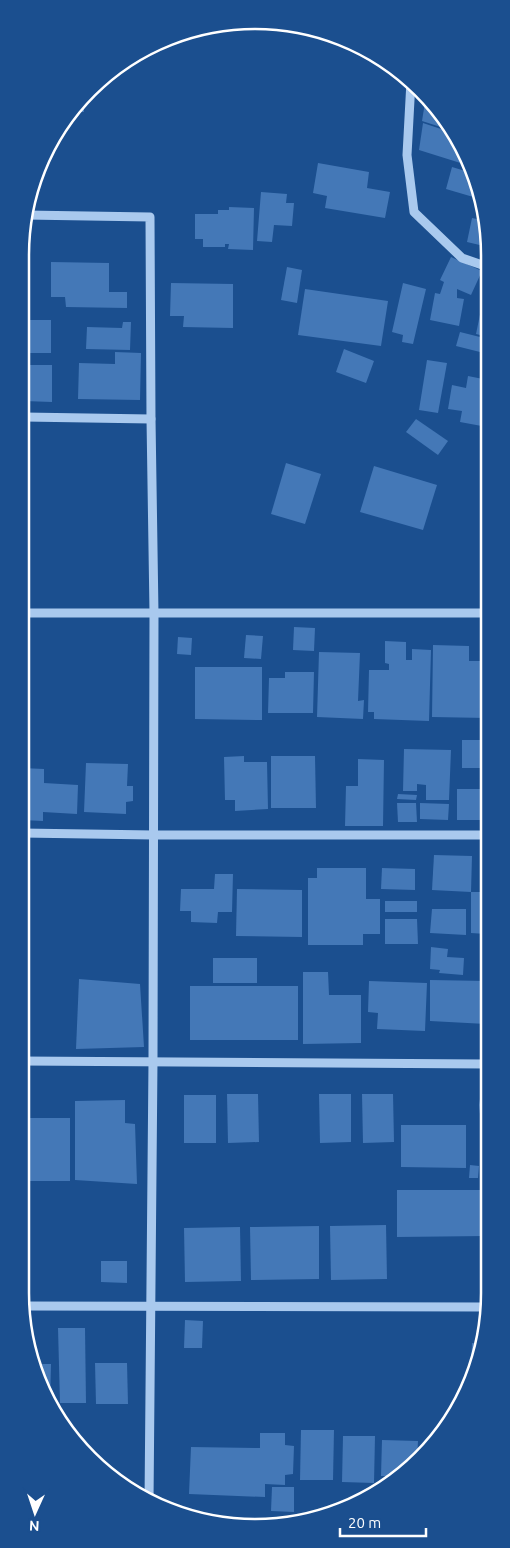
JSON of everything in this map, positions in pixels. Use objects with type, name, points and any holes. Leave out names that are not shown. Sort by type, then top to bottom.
[{"type":"street","points":[[410,91],[407,155],[414,212],[462,258],[481,265]]},
{"type":"street","points":[[32,215],[150,217],[154,613],[154,1061],[149,1493]]},
{"type":"street","points":[[29,417],[151,419]]},
{"type":"street","points":[[29,613],[481,613]]},
{"type":"street","points":[[29,833],[481,835]]},
{"type":"street","points":[[29,1061],[481,1064]]},
{"type":"street","points":[[29,1306],[481,1307]]},
{"type":"building","points":[[424,105],[442,127],[422,121]]},
{"type":"building","points":[[423,123],[444,130],[462,163],[419,150]]},
{"type":"building","points":[[318,163],[369,172],[367,188],[390,192],[385,218],[325,208],[327,196],[313,193]]},
{"type":"building","points":[[452,167],[465,171],[474,197],[446,189]]},
{"type":"building","points":[[261,192],[287,194],[286,203],[294,203],[292,226],[274,225],[272,242],[257,241]]},
{"type":"building","points":[[229,207],[254,208],[253,250],[228,249],[229,244],[225,244],[225,247],[203,247],[203,239],[195,239],[195,214],[218,214],[218,210],[229,210]]},
{"type":"building","points":[[472,218],[478,219],[481,245],[467,242]]},
{"type":"building","points":[[451,257],[481,271],[471,295],[457,289],[457,298],[464,299],[459,326],[430,320],[435,293],[440,294],[444,282],[440,280]]},
{"type":"building","points":[[51,262],[109,263],[109,292],[127,292],[127,308],[66,307],[65,297],[51,297]]},
{"type":"building","points":[[287,267],[302,270],[297,303],[281,300]]},
{"type":"building","points":[[171,283],[233,284],[233,328],[183,327],[184,316],[170,316]]},
{"type":"building","points":[[403,283],[426,289],[413,344],[402,342],[403,335],[392,332]]},
{"type":"building","points":[[305,289],[388,301],[381,346],[298,335]]},
{"type":"building","points":[[481,310],[481,335],[476,334]]},
{"type":"building","points":[[29,320],[51,320],[51,353],[29,353]]},
{"type":"building","points":[[123,322],[131,322],[130,350],[86,349],[87,327],[122,328]]},
{"type":"building","points":[[460,332],[481,337],[481,352],[456,346]]},
{"type":"building","points":[[344,349],[374,361],[366,383],[336,372]]},
{"type":"building","points":[[115,352],[141,353],[140,400],[78,399],[79,363],[115,364]]},
{"type":"building","points":[[427,360],[447,363],[438,413],[419,410]]},
{"type":"building","points":[[29,365],[52,365],[52,402],[29,401]]},
{"type":"building","points":[[468,376],[481,379],[481,426],[460,422],[462,411],[448,409],[452,385],[466,388]]},
{"type":"building","points":[[416,419],[448,441],[438,455],[406,432]]},
{"type":"building","points":[[286,463],[321,474],[305,524],[271,514]]},
{"type":"building","points":[[374,466],[437,485],[423,530],[360,512]]},
{"type":"building","points":[[294,627],[315,628],[314,651],[293,650]]},
{"type":"building","points":[[246,635],[263,636],[261,659],[244,658]]},
{"type":"building","points":[[178,637],[192,638],[191,655],[177,654]]},
{"type":"building","points":[[385,641],[406,642],[406,660],[412,660],[412,649],[431,650],[429,721],[374,719],[374,712],[368,712],[369,670],[389,670],[389,664],[385,663]]},
{"type":"building","points":[[433,645],[469,646],[469,661],[481,661],[481,718],[432,717]]},
{"type":"building","points":[[319,652],[360,653],[358,701],[364,700],[363,719],[317,717]]},
{"type":"building","points":[[195,667],[262,667],[262,720],[195,719]]},
{"type":"building","points":[[285,672],[314,672],[313,713],[268,713],[269,678],[285,678]]},
{"type":"building","points":[[462,740],[481,740],[481,768],[462,768]]},
{"type":"building","points":[[404,749],[451,750],[449,800],[426,800],[426,785],[417,784],[417,791],[403,791]]},
{"type":"building","points":[[244,756],[244,762],[267,762],[268,809],[235,811],[235,800],[225,800],[224,757]]},
{"type":"building","points":[[271,756],[315,756],[316,808],[271,808]]},
{"type":"building","points":[[358,759],[384,760],[383,826],[345,826],[346,786],[358,786]]},
{"type":"building","points":[[86,763],[128,764],[127,786],[133,786],[133,801],[126,802],[126,814],[84,812]]},
{"type":"building","points":[[29,768],[44,769],[44,783],[78,785],[77,814],[43,812],[43,821],[29,820]]},
{"type":"building","points":[[457,789],[481,789],[481,820],[457,820]]},
{"type":"building","points":[[398,794],[417,795],[416,800],[397,799]]},
{"type":"building","points":[[397,803],[416,803],[417,822],[398,822]]},
{"type":"building","points":[[420,803],[449,804],[448,820],[420,819]]},
{"type":"building","points":[[434,855],[472,856],[471,892],[432,890]]},
{"type":"building","points":[[317,868],[366,868],[366,899],[380,899],[380,934],[363,934],[363,945],[308,945],[308,878],[317,878]]},
{"type":"building","points":[[382,868],[415,869],[415,890],[381,889]]},
{"type":"building","points":[[215,874],[233,874],[232,912],[218,912],[217,923],[191,922],[191,911],[180,911],[181,889],[214,889]]},
{"type":"building","points":[[237,889],[302,890],[302,937],[236,936]]},
{"type":"building","points":[[471,892],[481,892],[481,934],[471,933]]},
{"type":"building","points":[[385,901],[417,901],[417,912],[385,912]]},
{"type":"building","points":[[432,909],[466,909],[466,935],[430,933]]},
{"type":"building","points":[[385,919],[417,919],[418,944],[385,944]]},
{"type":"building","points":[[431,947],[448,949],[447,957],[464,958],[463,975],[439,973],[440,970],[430,969]]},
{"type":"building","points":[[213,958],[257,958],[257,983],[213,983]]},
{"type":"building","points":[[303,972],[328,972],[329,995],[361,995],[361,1043],[303,1044]]},
{"type":"building","points":[[79,979],[140,984],[144,1047],[76,1049]]},
{"type":"building","points":[[430,980],[481,981],[481,1024],[430,1021]]},
{"type":"building","points":[[369,981],[427,983],[425,1031],[377,1029],[378,1013],[368,1012]]},
{"type":"building","points":[[190,986],[298,986],[298,1040],[190,1040]]},
{"type":"building","points":[[481,1093],[481,1123],[479,1105]]},
{"type":"building","points":[[227,1094],[258,1094],[259,1142],[228,1143]]},
{"type":"building","points":[[319,1094],[351,1094],[351,1142],[320,1143]]},
{"type":"building","points":[[362,1094],[393,1094],[394,1142],[363,1143]]},
{"type":"building","points":[[184,1095],[216,1095],[216,1143],[184,1143]]},
{"type":"building","points":[[125,1100],[125,1123],[135,1124],[137,1184],[75,1180],[75,1101]]},
{"type":"building","points":[[29,1118],[70,1118],[70,1181],[29,1181]]},
{"type":"building","points":[[401,1125],[466,1125],[466,1168],[401,1167]]},
{"type":"building","points":[[470,1165],[479,1166],[478,1178],[469,1178]]},
{"type":"building","points":[[397,1190],[481,1190],[481,1236],[397,1237]]},
{"type":"building","points":[[386,1225],[387,1279],[331,1280],[330,1226]]},
{"type":"building","points":[[319,1226],[319,1279],[251,1280],[250,1227]]},
{"type":"building","points":[[240,1227],[241,1281],[185,1282],[184,1228]]},
{"type":"building","points":[[101,1261],[127,1261],[127,1283],[101,1282]]},
{"type":"building","points":[[185,1320],[203,1321],[202,1348],[184,1348]]},
{"type":"building","points":[[58,1328],[85,1328],[86,1403],[60,1403]]},
{"type":"building","points":[[472,1343],[476,1343],[474,1352],[471,1359]]},
{"type":"building","points":[[95,1363],[127,1363],[128,1404],[96,1404]]},
{"type":"building","points":[[40,1364],[51,1364],[50,1389]]},
{"type":"building","points":[[301,1430],[334,1430],[333,1480],[300,1480]]},
{"type":"building","points":[[260,1433],[285,1433],[285,1445],[294,1446],[293,1474],[285,1475],[285,1485],[265,1484],[265,1497],[189,1494],[191,1447],[260,1448]]},
{"type":"building","points":[[343,1436],[375,1436],[374,1483],[342,1482]]},
{"type":"building","points":[[382,1440],[418,1441],[417,1450],[415,1453],[388,1476],[381,1476]]},
{"type":"building","points":[[272,1487],[294,1487],[294,1512],[271,1511]]}]
